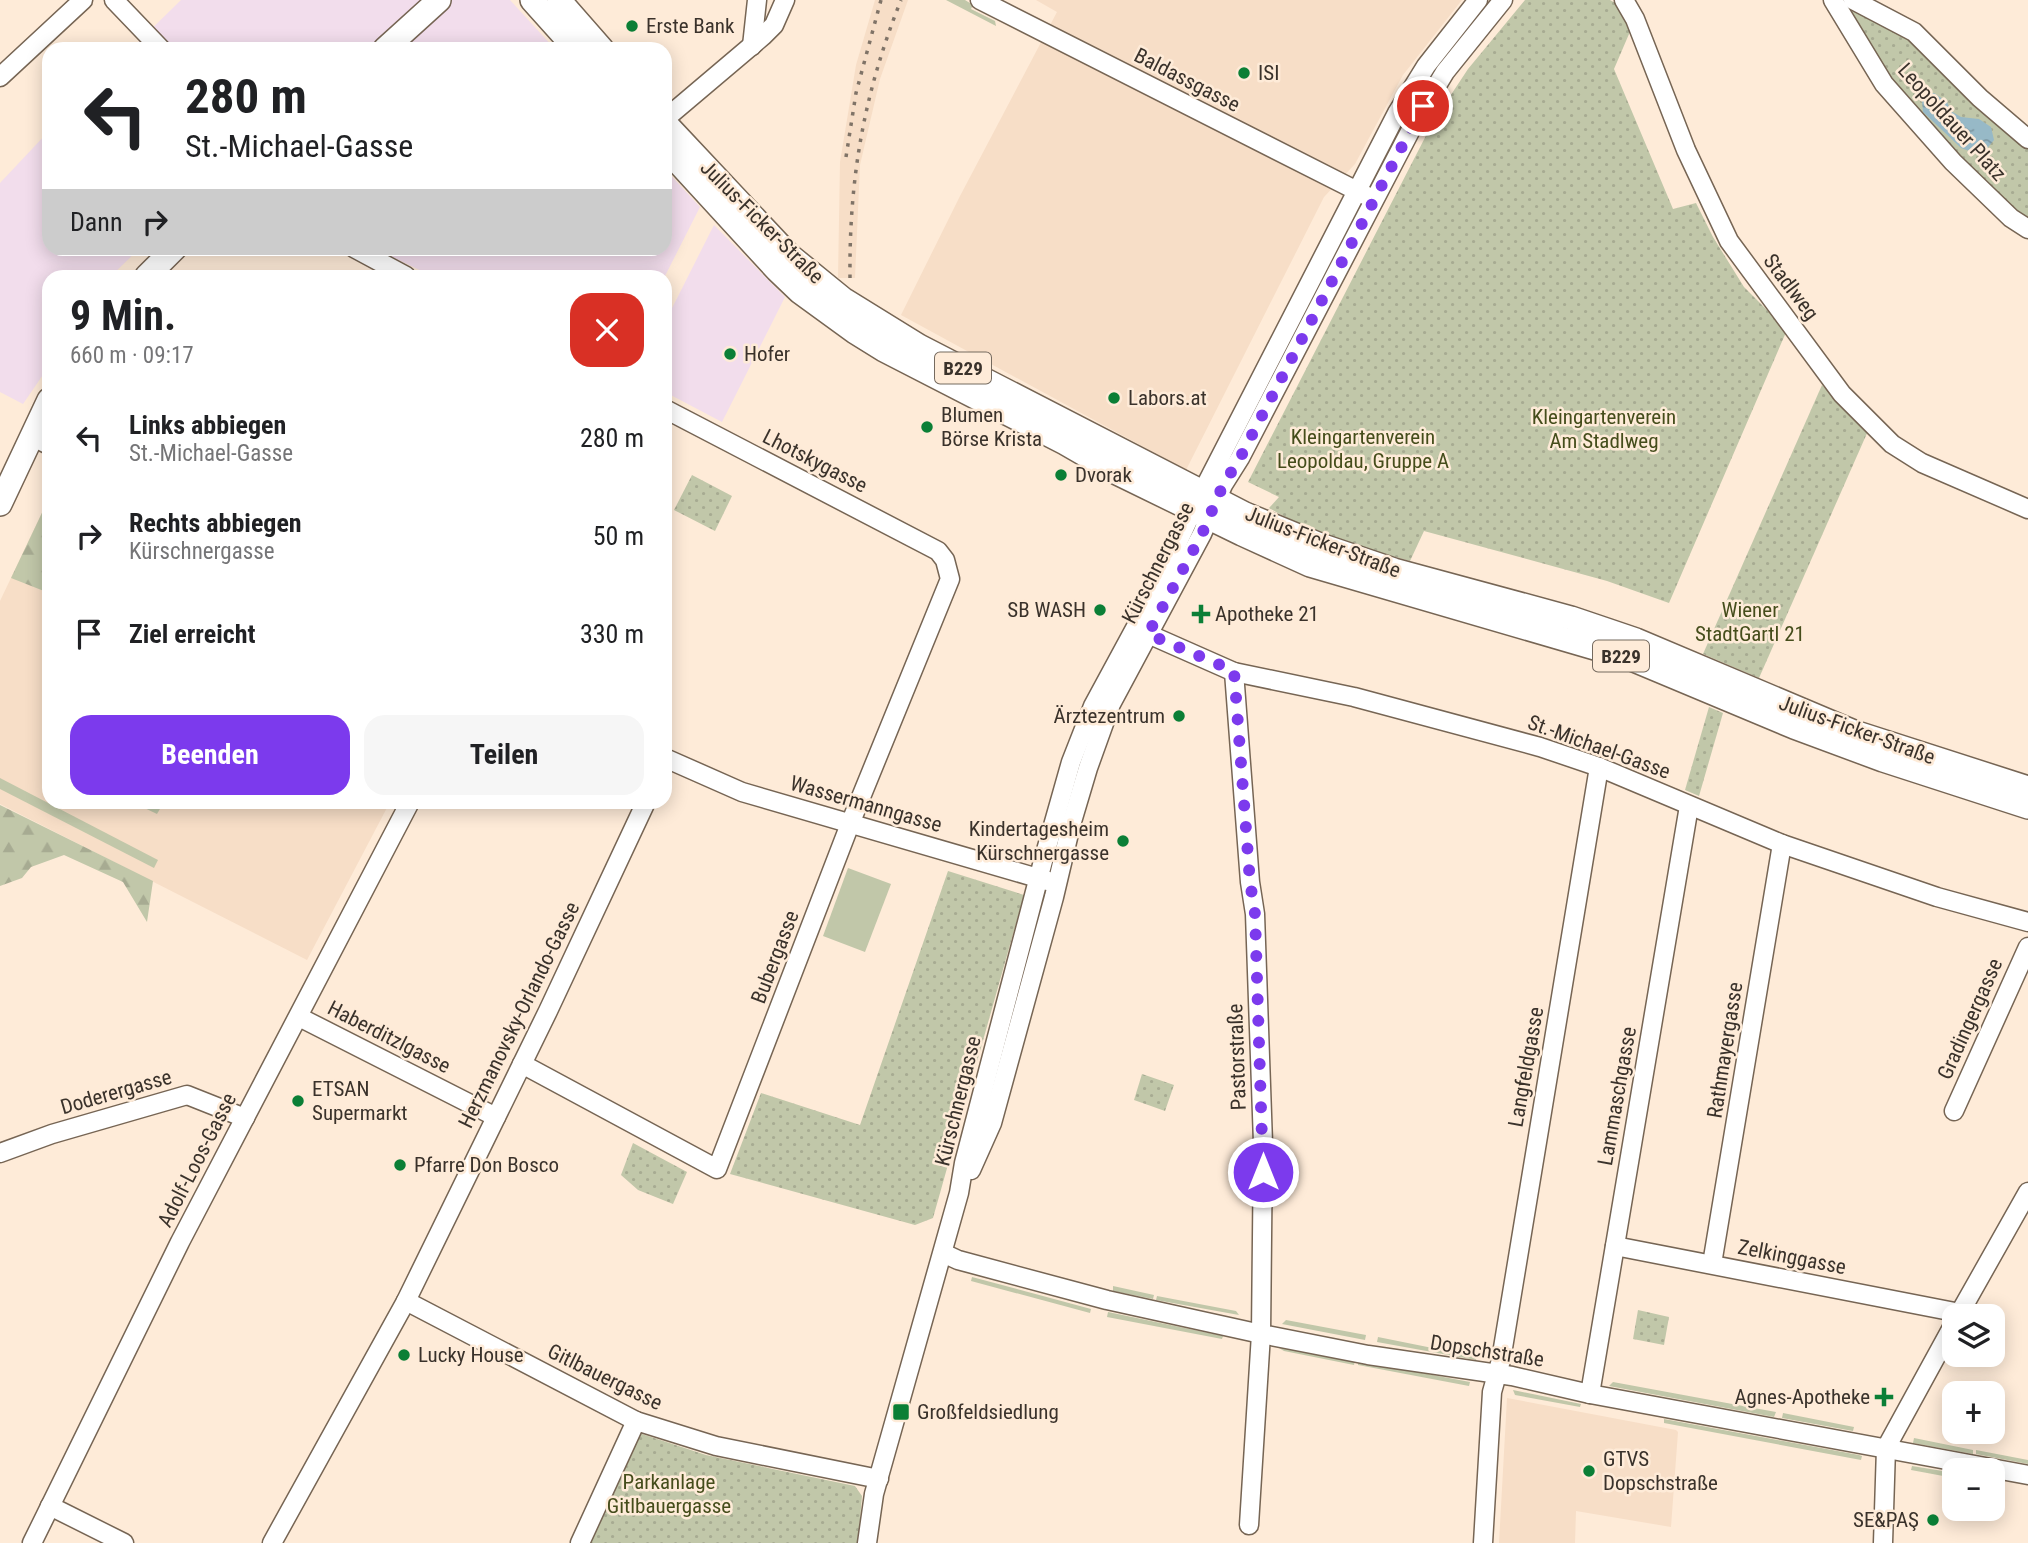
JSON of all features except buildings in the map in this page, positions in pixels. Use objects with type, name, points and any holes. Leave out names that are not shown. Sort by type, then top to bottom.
[{"type":"main road","points":[[393,42],[439,0]]},
{"type":"main road","points":[[532,0],[570,42]]},
{"type":"main road","points":[[559,0],[596,42]]},
{"type":"main road","name":"Julius-Ficker-Straße","points":[[672,129],[789,255],[843,299],[919,346],[1310,565],[1600,648],[1883,760],[2028,807]]},
{"type":"main road","name":"Julius-Ficker-Straße","points":[[672,156],[777,270],[800,292],[855,332],[884,350],[1065,443],[1117,473],[1205,504],[1245,514],[1320,545],[1394,570],[1610,631],[1854,732],[2028,788]]},
{"type":"main road","points":[[153,270],[167,256]]},
{"type":"main road","points":[[0,503],[40,441]]},
{"type":"street","points":[[0,77],[83,0]]},
{"type":"street","points":[[114,0],[155,42]]},
{"type":"street","points":[[752,46],[757,0]]},
{"type":"street","points":[[672,115],[774,25],[785,0]]},
{"type":"street","name":"Baldassgasse","points":[[980,0],[1366,196]]},
{"type":"street","name":"Kürschnergasse","points":[[867,1543],[874,1494],[959,1194],[964,1163],[1038,878],[1071,762],[1093,706],[1205,504],[1240,458],[1366,196],[1397,113],[1426,66],[1478,0]]},
{"type":"street","name":"Kürschnergasse","points":[[1366,196],[1461,49],[1503,0]]},
{"type":"street","name":"Stadlweg","points":[[1624,0],[1635,19],[1686,150],[1728,242],[1842,394],[1892,444],[1906,454],[2028,509]]},
{"type":"street","name":"Leopoldauer Platz","points":[[1833,0],[1884,84],[1953,162],[2011,218],[2028,229]]},
{"type":"street","name":"Leopoldauer Platz","points":[[1853,0],[1914,32],[1980,98],[2028,139]]},
{"type":"street","points":[[369,256],[396,270]]},
{"type":"street","name":"Lhotskygasse","points":[[672,413],[943,555]]},
{"type":"street","name":"Kürschnergasse","points":[[959,1194],[992,1123],[1069,835],[1111,704],[1148,634],[1205,504]]},
{"type":"street","name":"Bubergasse","points":[[522,1064],[717,1169],[850,824],[950,579],[943,555]]},
{"type":"street","name":"St.-Michael-Gasse","points":[[1148,634],[1234,671],[1499,734],[1599,767],[1782,844],[1937,897],[2028,922]]},
{"type":"street","name":"Pastorstraße","points":[[1234,671],[1249,870],[1255,914],[1263,1143],[1261,1334],[1249,1525]]},
{"type":"street","name":"Wassermanngasse","points":[[672,763],[742,792],[1058,884]]},
{"type":"street","name":"Langfeldgasse","points":[[1483,1543],[1492,1392],[1501,1360],[1599,767]]},
{"type":"street","name":"Lammaschgasse","points":[[1590,1394],[1689,806]]},
{"type":"street","name":"Adolf-Loos-Gasse","points":[[32,1543],[244,1118],[406,809]]},
{"type":"street","name":"Herzmanovsky-Orlando-Gasse","points":[[272,1543],[407,1301],[643,809]]},
{"type":"street","name":"Rathmayergasse","points":[[1712,1264],[1782,844]]},
{"type":"street","name":"Gradingergasse","points":[[1954,1111],[2028,947]]},
{"type":"street","name":"Haberditzlgasse","points":[[299,1017],[496,1117]]},
{"type":"street","name":"Doderergasse","points":[[0,1153],[62,1131],[187,1095],[244,1118]]},
{"type":"street","points":[[1965,1304],[2028,1192]]},
{"type":"street","name":"Zelkinggasse","points":[[1615,1246],[1942,1314]]},
{"type":"street","name":"Dopschstraße","points":[[943,1253],[958,1260],[1107,1300],[1261,1334],[1368,1355],[1497,1375],[2028,1475]]},
{"type":"street","name":"Gitlbauergasse","points":[[407,1301],[636,1421],[716,1446],[879,1479]]},
{"type":"street","points":[[1883,1543],[1886,1448],[1942,1346]]},
{"type":"street","points":[[580,1543],[636,1421]]},
{"type":"street","points":[[50,1506],[124,1543]]},
{"type":"shaded area","points":[[181,0],[510,0],[549,42],[138,42]]},
{"type":"shaded area","points":[[875,0],[908,0],[880,79],[860,165],[855,278],[838,278],[840,162],[856,65]]},
{"type":"shaded area","points":[[1036,0],[1462,0],[1403,75],[1355,164],[1324,197],[1186,470],[901,315],[1057,12]]},
{"type":"shaded area","points":[[42,138],[42,256],[132,256],[117,270],[42,270],[42,376],[23,404],[0,392],[0,183]]},
{"type":"shaded area","points":[[672,177],[700,207],[668,270],[420,270],[391,256],[672,256]]},
{"type":"shaded area","points":[[714,225],[785,297],[722,422],[672,396],[672,308]]},
{"type":"shaded area","points":[[42,513],[42,809],[386,809],[307,960],[0,804],[0,601]]},
{"type":"shaded area","name":"GTVS Dopschstraße","points":[[1507,1398],[1676,1430],[1678,1432],[1671,1527],[1576,1511],[1575,1543],[1499,1543]]},
{"type":"green space","points":[[946,0],[965,0],[973,5],[971,9],[995,21],[996,26]]},
{"type":"green space","points":[[1525,0],[1610,0],[1617,4],[1632,27],[1614,69],[1673,209],[1696,203],[1713,237],[1744,287],[1787,330],[1669,603],[1607,581],[1424,531],[1410,561],[1373,551],[1320,533],[1269,508],[1279,497],[1248,482],[1433,122],[1468,69]]},
{"type":"green space","points":[[1833,0],[1853,0],[1914,32],[2028,139],[2028,229],[1884,84]]},
{"type":"green space","name":"Wiener StadtGartl 21","points":[[1822,385],[1868,431],[1759,678],[1703,654]]},
{"type":"green space","points":[[692,475],[732,496],[715,531],[674,510]]},
{"type":"green space","points":[[42,513],[42,590],[11,578]]},
{"type":"green space","points":[[1709,707],[1723,713],[1699,796],[1685,790]]},
{"type":"green space","points":[[0,778],[42,800],[42,809],[60,809],[158,860],[154,868],[0,789]]},
{"type":"green space","points":[[0,805],[153,881],[147,922],[123,882],[64,855],[31,867],[22,878],[0,886]]},
{"type":"green space","points":[[147,809],[160,809],[157,814]]},
{"type":"green space","points":[[848,868],[891,884],[865,952],[823,936]]},
{"type":"green space","points":[[948,871],[1024,895],[933,1218],[915,1225],[730,1174],[761,1093],[860,1125]]},
{"type":"green space","points":[[1142,1074],[1174,1085],[1165,1111],[1134,1100]]},
{"type":"green space","points":[[633,1143],[687,1172],[673,1204],[638,1190],[621,1175]]},
{"type":"green space","points":[[972,1277],[1091,1309],[1090,1313],[971,1281]]},
{"type":"green space","points":[[1113,1286],[1154,1295],[1153,1299],[1113,1291]]},
{"type":"green space","points":[[1157,1296],[1236,1311],[1239,1315],[1156,1300]]},
{"type":"green space","points":[[1638,1310],[1669,1317],[1664,1345],[1633,1339]]},
{"type":"green space","points":[[1108,1312],[1223,1336],[1222,1339],[1107,1317]]},
{"type":"green space","points":[[1286,1320],[1366,1335],[1365,1340],[1282,1324]]},
{"type":"green space","points":[[1378,1337],[1477,1357],[1476,1360],[1377,1342]]},
{"type":"green space","points":[[1280,1346],[1355,1361],[1354,1365],[1284,1351]]},
{"type":"green space","points":[[1358,1361],[1470,1382],[1469,1386],[1358,1365]]},
{"type":"green space","points":[[1613,1382],[1776,1412],[1774,1417],[1609,1386]]},
{"type":"green space","points":[[1513,1390],[1581,1404],[1580,1407],[1515,1395]]},
{"type":"green space","points":[[1783,1413],[1854,1427],[1853,1431],[1782,1418]]},
{"type":"green space","points":[[1664,1419],[1862,1456],[1861,1460],[1664,1423]]},
{"type":"green space","name":"Parkanlage Gitlbauergasse","points":[[639,1433],[706,1455],[855,1486],[862,1496],[858,1543],[590,1543]]},
{"type":"green space","points":[[1914,1438],[1973,1450],[1973,1454],[1913,1443]]},
{"type":"green space","points":[[1976,1450],[2028,1460],[2028,1464],[2005,1458],[1976,1454]]},
{"type":"green space","points":[[1912,1466],[1942,1471],[1942,1476],[1911,1470]]},
{"type":"water","points":[[1934,93],[1947,102],[1951,111],[1961,117],[1979,119],[1991,127],[1994,140],[1985,151],[1972,152],[1961,148],[1923,112],[1922,101],[1927,95]]},
{"type":"railway","points":[[846,157],[856,93],[881,0]]},
{"type":"railway","points":[[850,278],[852,205],[861,136],[877,69],[901,0]]},
{"type":"place","name":"Erste Bank","points":[[632,26]]},
{"type":"place","name":"ISI","points":[[1244,73]]},
{"type":"place","name":"Hofer","points":[[730,354]]},
{"type":"place","name":"Labors.at","points":[[1114,398]]},
{"type":"place","name":"Blumen Börse Krista","points":[[927,427]]},
{"type":"place","name":"Dvorak","points":[[1061,475]]},
{"type":"place","name":"SB WASH","points":[[1100,610]]},
{"type":"place","name":"Apotheke 21","points":[[1201,614]]},
{"type":"place","name":"Ärztezentrum","points":[[1179,716]]},
{"type":"place","name":"Kindertagesheim Kürschnergasse","points":[[1123,841]]},
{"type":"place","name":"ETSAN Supermarkt","points":[[298,1101]]},
{"type":"place","name":"Pfarre Don Bosco","points":[[400,1165]]},
{"type":"place","name":"Lucky House","points":[[404,1355]]},
{"type":"place","name":"Agnes-Apotheke","points":[[1884,1397]]},
{"type":"place","name":"Großfeldsiedlung","points":[[901,1412]]},
{"type":"place","name":"GTVS Dopschstraße","points":[[1589,1471]]},
{"type":"place","name":"SE&PAŞ","points":[[1933,1520]]},
{"type":"route","points":[[1263,1172],[1255,914],[1250,882],[1234,671],[1148,634],[1202,534],[1223,485],[1240,458],[1423,106]]},
{"type":"park label","name":"Kleingartenverein Am Stadlweg","points":[[1604,429]]},
{"type":"park label","name":"Kleingartenverein Leopoldau, Gruppe A","points":[[1363,449]]}]
